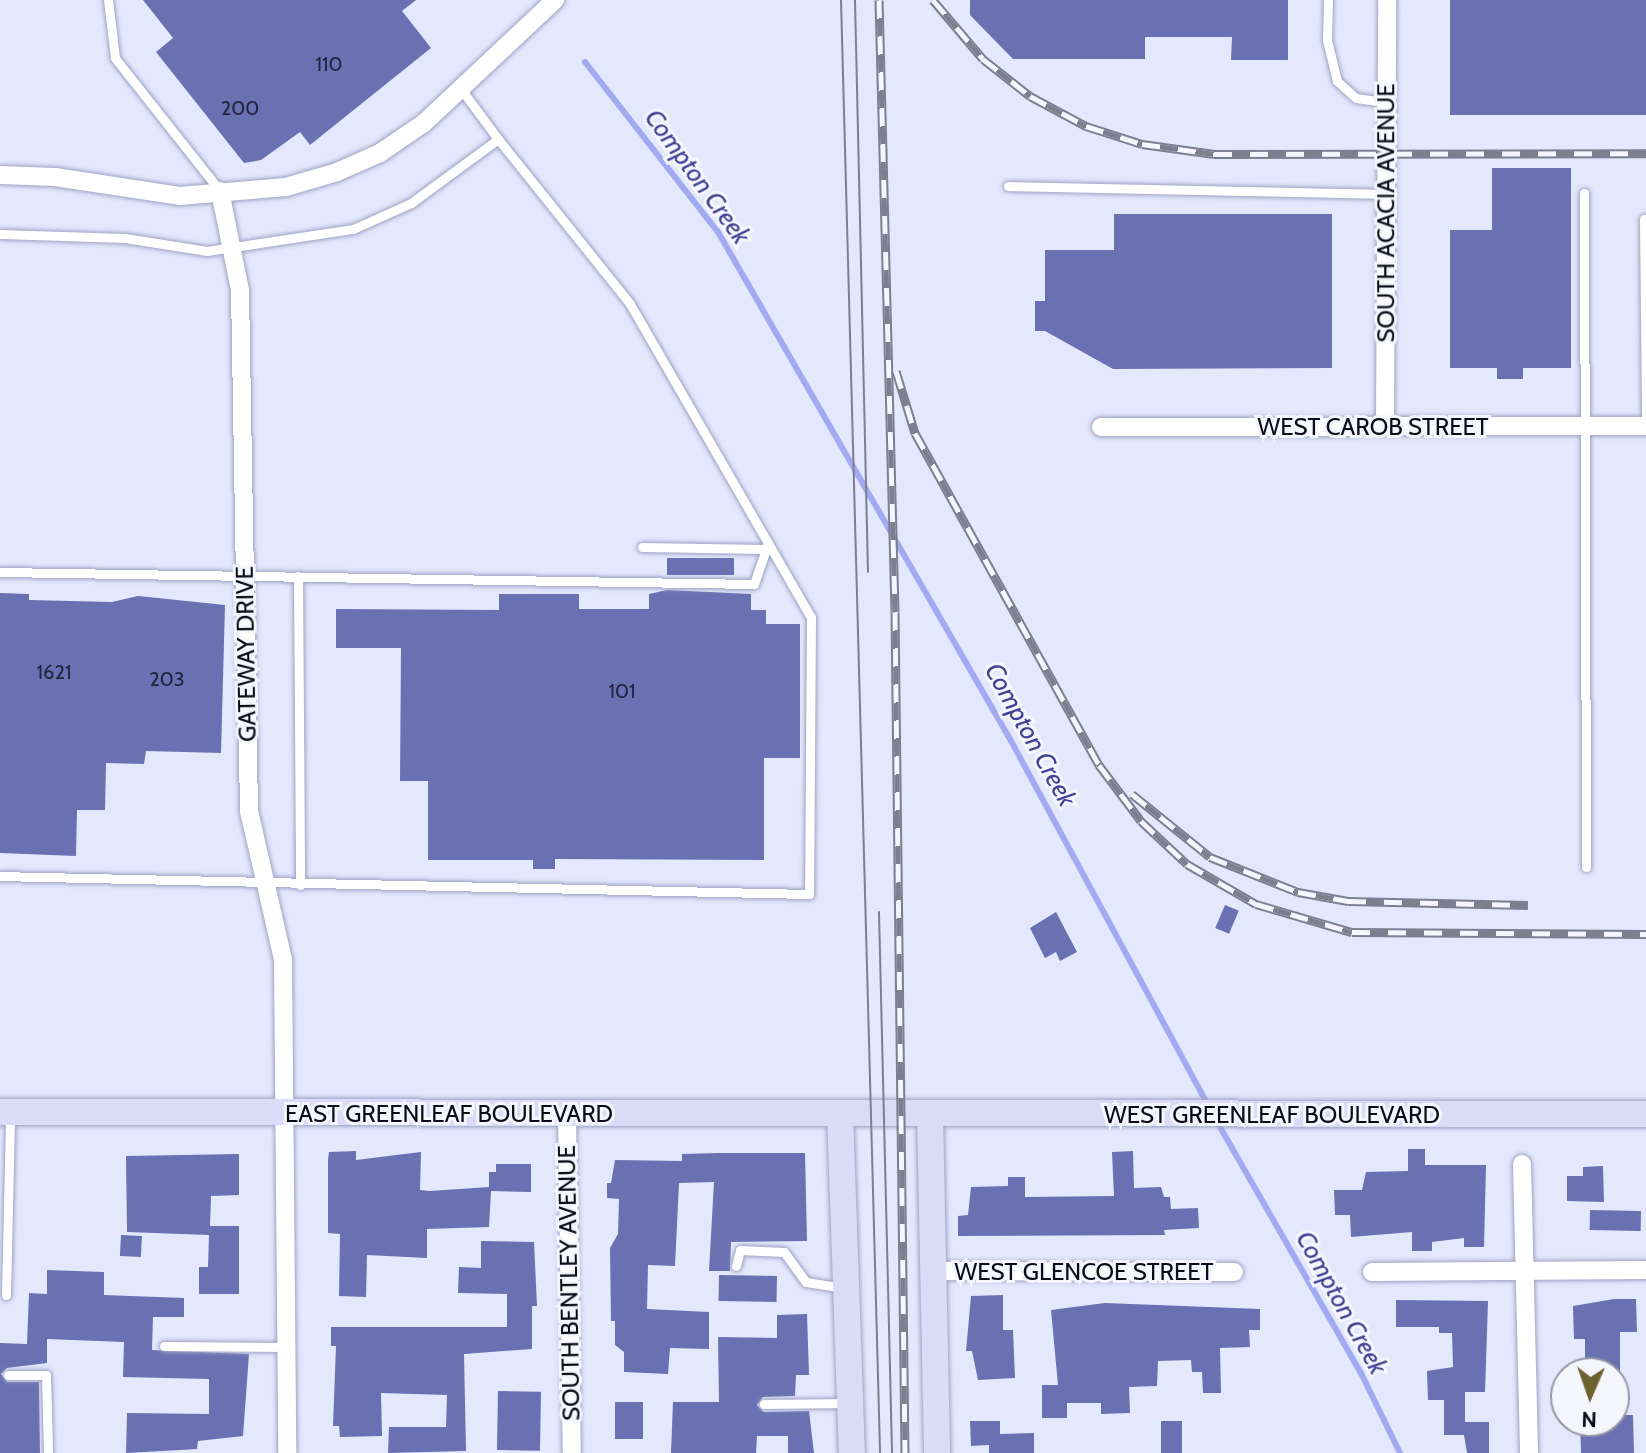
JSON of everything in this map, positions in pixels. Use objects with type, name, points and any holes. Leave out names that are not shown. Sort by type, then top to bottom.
[{"type":"street","points":[[0,175],[55,177],[180,196],[286,187],[337,172],[380,153],[461,89],[555,0]]},
{"type":"street","name":"SOUTH ACACIA AVENUE","points":[[1385,426],[1387,0]]},
{"type":"street","name":"GATEWAY DRIVE","points":[[220,191],[240,290],[249,811],[281,931],[283,959],[287,1453]]},
{"type":"street","name":"WEST CAROB STREET","points":[[1101,427],[1646,426]]},
{"type":"street","name":"EAST GREENLEAF BOULEVARD","points":[[5,1112],[897,1115]]},
{"type":"street","name":"SOUTH BENTLEY AVENUE","points":[[567,1113],[572,1453]]},
{"type":"street","points":[[840,1113],[852,1453]]},
{"type":"street","name":"WEST GREENLEAF BOULEVARD","points":[[897,1115],[1646,1114]]},
{"type":"street","points":[[930,1115],[937,1453]]},
{"type":"street","points":[[1522,1164],[1529,1453]]},
{"type":"street","points":[[1372,1272],[1646,1270]]},
{"type":"street","name":"WEST GLENCOE STREET","points":[[933,1271],[1234,1272]]},
{"type":"lane","points":[[108,0],[115,58],[220,191]]},
{"type":"lane","points":[[1328,0],[1327,40],[1337,81],[1356,98],[1386,102]]},
{"type":"lane","points":[[0,876],[809,894],[811,617],[767,546],[630,304],[461,89]]},
{"type":"lane","points":[[0,234],[233,248],[353,229],[411,203],[498,139]]},
{"type":"lane","points":[[1008,186],[1386,194]]},
{"type":"lane","points":[[1584,193],[1586,867]]},
{"type":"lane","points":[[1644,219],[1646,426]]},
{"type":"lane","points":[[642,547],[767,546]]},
{"type":"lane","points":[[0,572],[754,584],[767,546]]},
{"type":"lane","points":[[298,576],[300,885]]},
{"type":"lane","points":[[5,1112],[6,1295]]},
{"type":"lane","points":[[736,1266],[740,1250],[784,1252],[806,1282],[846,1288]]},
{"type":"lane","points":[[164,1346],[285,1347]]},
{"type":"lane","points":[[8,1375],[46,1375],[48,1453]]},
{"type":"lane","points":[[764,1404],[850,1403]]},
{"type":"building","points":[[143,0],[416,0],[402,11],[431,48],[310,145],[300,132],[261,160],[244,163],[156,52],[173,38]]},
{"type":"building","points":[[970,0],[1288,0],[1288,60],[1231,60],[1232,37],[1145,37],[1145,59],[1013,59],[970,15]]},
{"type":"building","points":[[1450,0],[1646,0],[1646,115],[1450,115]]},
{"type":"building","points":[[1492,168],[1571,168],[1571,368],[1523,368],[1523,379],[1497,379],[1497,368],[1450,368],[1450,230],[1492,230]]},
{"type":"building","points":[[1114,214],[1332,214],[1332,368],[1113,369],[1045,331],[1035,331],[1035,301],[1045,301],[1045,250],[1114,250]]},
{"type":"building","points":[[667,558],[734,558],[734,575],[667,575]]},
{"type":"building","points":[[667,590],[751,594],[751,610],[766,610],[766,624],[800,624],[800,758],[764,758],[764,860],[555,859],[555,869],[533,869],[533,860],[428,860],[428,781],[400,781],[401,648],[336,648],[336,609],[499,610],[499,594],[579,594],[579,609],[649,609],[649,594]]},
{"type":"building","points":[[0,593],[29,594],[29,600],[112,602],[138,596],[225,605],[221,753],[146,751],[144,764],[106,763],[105,810],[77,810],[76,856],[0,853]]},
{"type":"building","points":[[1225,905],[1239,911],[1229,934],[1215,928]]},
{"type":"building","points":[[1056,912],[1077,952],[1060,961],[1056,952],[1045,958],[1030,928]]},
{"type":"building","points":[[1408,1149],[1425,1149],[1425,1165],[1486,1165],[1484,1247],[1464,1247],[1464,1238],[1432,1242],[1432,1251],[1412,1251],[1412,1232],[1351,1237],[1350,1215],[1335,1215],[1334,1190],[1362,1190],[1366,1172],[1408,1171]]},
{"type":"building","points":[[356,1151],[356,1160],[421,1152],[420,1190],[430,1191],[489,1187],[489,1172],[496,1172],[496,1164],[531,1164],[531,1192],[491,1191],[489,1227],[427,1229],[427,1258],[367,1255],[366,1297],[339,1296],[340,1234],[328,1233],[328,1160],[329,1152]]},
{"type":"building","points":[[1133,1151],[1134,1188],[1161,1187],[1164,1197],[1170,1197],[1171,1209],[1198,1208],[1199,1228],[1164,1230],[1165,1235],[958,1236],[958,1216],[968,1215],[971,1187],[1008,1186],[1008,1177],[1025,1177],[1025,1197],[1114,1196],[1112,1152]]},
{"type":"building","points":[[805,1153],[807,1241],[731,1242],[730,1271],[709,1271],[714,1182],[679,1183],[675,1266],[648,1265],[647,1309],[709,1312],[709,1349],[670,1348],[668,1374],[624,1372],[624,1352],[615,1345],[615,1321],[611,1321],[610,1248],[618,1234],[619,1199],[607,1198],[607,1183],[611,1183],[615,1160],[682,1161],[682,1154]]},
{"type":"building","points":[[239,1154],[239,1195],[211,1196],[210,1226],[239,1226],[239,1294],[199,1294],[199,1267],[208,1267],[209,1235],[127,1232],[126,1156]]},
{"type":"building","points":[[1603,1166],[1604,1202],[1567,1201],[1567,1176],[1583,1176],[1583,1167]]},
{"type":"building","points":[[1590,1210],[1641,1211],[1641,1231],[1590,1230]]},
{"type":"building","points":[[121,1235],[142,1236],[141,1257],[120,1256]]},
{"type":"building","points":[[481,1241],[534,1242],[537,1306],[532,1306],[532,1349],[464,1354],[466,1451],[388,1453],[389,1427],[446,1427],[447,1395],[381,1393],[382,1436],[340,1437],[339,1426],[333,1426],[336,1346],[331,1346],[331,1327],[507,1327],[507,1294],[458,1293],[459,1267],[481,1268]]},
{"type":"building","points":[[47,1270],[104,1272],[104,1295],[184,1298],[184,1317],[153,1317],[152,1350],[249,1354],[243,1436],[198,1441],[197,1449],[126,1453],[127,1413],[209,1414],[209,1379],[123,1377],[124,1342],[47,1339],[47,1363],[7,1368],[1,1374],[7,1382],[39,1382],[40,1453],[0,1453],[0,1343],[27,1344],[29,1293],[47,1294]]},
{"type":"building","points":[[719,1275],[777,1276],[777,1302],[719,1301]]},
{"type":"building","points":[[1003,1295],[1003,1330],[1013,1330],[1015,1378],[978,1380],[972,1351],[966,1351],[971,1296]]},
{"type":"building","points":[[1614,1299],[1636,1299],[1637,1332],[1620,1332],[1620,1357],[1585,1357],[1585,1339],[1574,1339],[1573,1306]]},
{"type":"building","points":[[1396,1300],[1488,1301],[1485,1392],[1465,1392],[1465,1422],[1489,1422],[1489,1453],[1467,1453],[1464,1435],[1444,1435],[1444,1400],[1428,1400],[1427,1371],[1453,1367],[1452,1333],[1439,1333],[1439,1327],[1396,1327]]},
{"type":"building","points":[[1105,1303],[1260,1309],[1260,1330],[1249,1330],[1250,1347],[1220,1348],[1221,1393],[1203,1393],[1202,1372],[1192,1372],[1191,1360],[1158,1361],[1157,1386],[1129,1387],[1130,1413],[1101,1414],[1101,1403],[1067,1403],[1067,1418],[1042,1418],[1042,1385],[1058,1385],[1051,1310]]},
{"type":"building","points":[[807,1314],[809,1375],[796,1375],[795,1396],[763,1397],[757,1405],[764,1412],[809,1411],[814,1453],[788,1453],[788,1436],[757,1436],[756,1453],[671,1453],[673,1402],[719,1402],[718,1337],[777,1338],[777,1315]]},
{"type":"building","points":[[498,1391],[541,1392],[540,1451],[497,1450]]},
{"type":"building","points":[[615,1402],[643,1402],[643,1439],[615,1439]]},
{"type":"building","points":[[1630,1415],[1633,1415],[1634,1453],[1581,1453],[1580,1437],[1630,1437]]},
{"type":"building","points":[[970,1421],[1000,1421],[1000,1434],[1034,1433],[1034,1453],[989,1453],[989,1445],[971,1446]]},
{"type":"building","points":[[1161,1421],[1182,1421],[1182,1453],[1161,1453]]},
{"type":"waterway","name":"Compton Creek","points":[[585,62],[718,232],[1010,739],[1209,1107]]},
{"type":"waterway","name":"Compton Creek","points":[[1216,1120],[1361,1373],[1400,1453]]},
{"type":"tram line","points":[[841,0],[880,1453]]},
{"type":"tram line","points":[[855,0],[868,572]]},
{"type":"tram line","points":[[879,912],[892,1453]]},
{"type":"railway","points":[[879,0],[895,612],[905,1453]]},
{"type":"railway","points":[[933,0],[983,59],[1030,96],[1086,126],[1142,144],[1214,154],[1646,153]]},
{"type":"railway","points":[[896,371],[915,433],[1099,765],[1141,821],[1187,864],[1256,904],[1352,932],[1646,934]]},
{"type":"railway","points":[[1132,794],[1210,857],[1298,892],[1348,901],[1528,905]]}]
